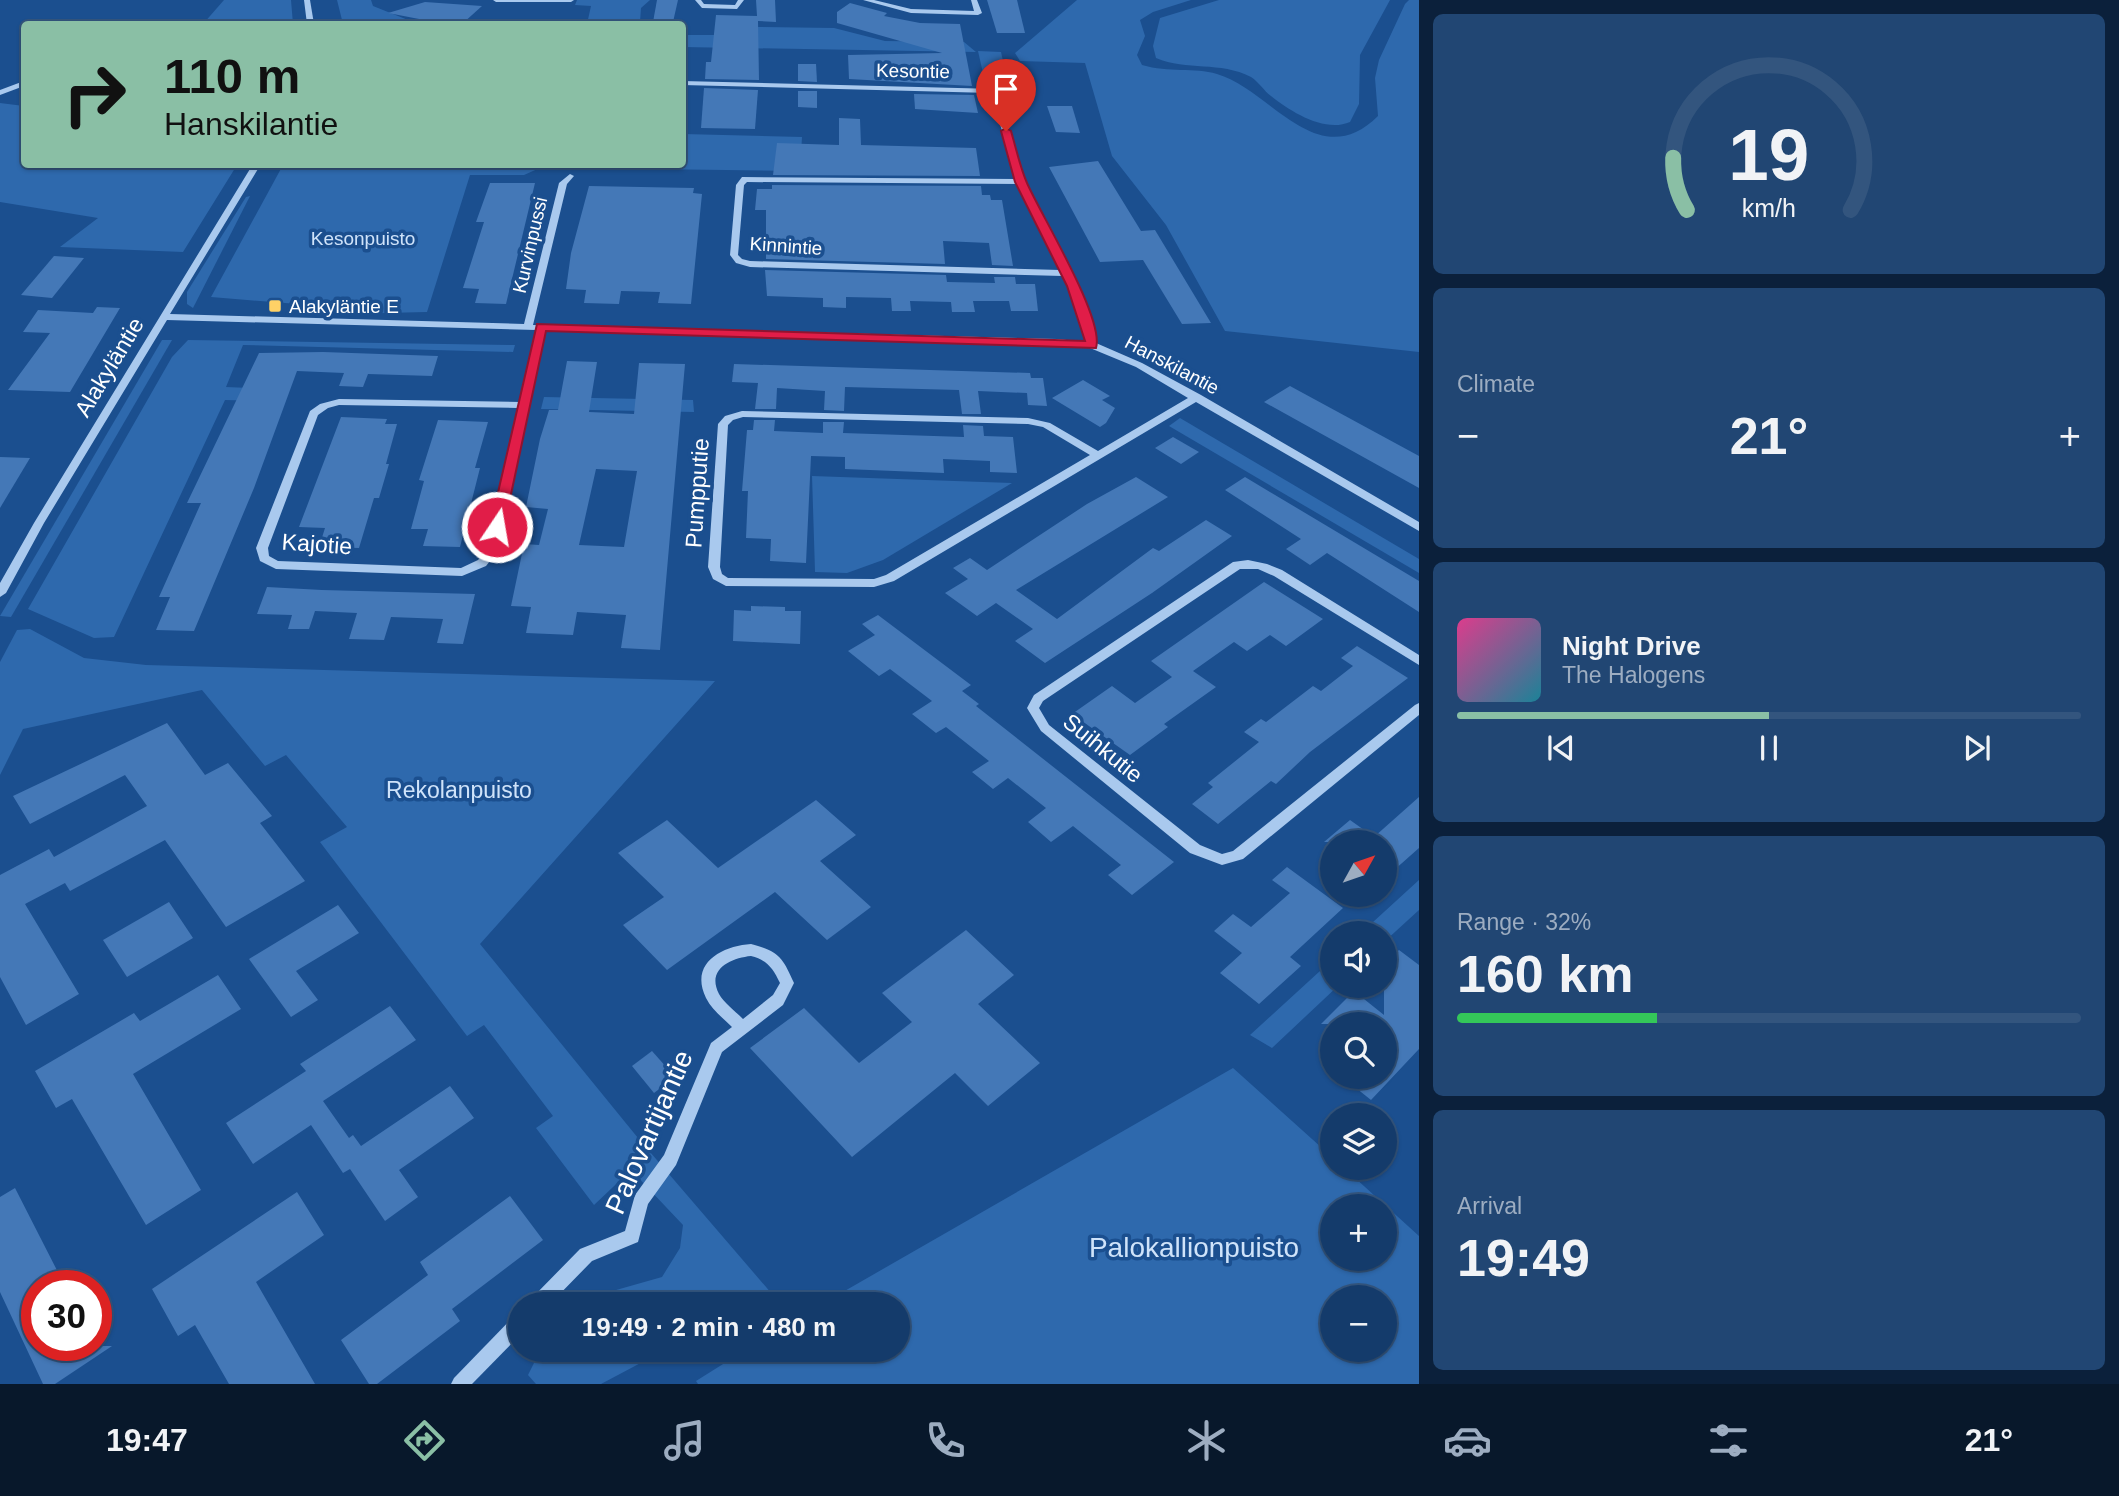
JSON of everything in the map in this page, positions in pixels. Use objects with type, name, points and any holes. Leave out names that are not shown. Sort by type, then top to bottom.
[{"type":"street","points":[[307,0],[310,21]]},
{"type":"street","points":[[496,0],[571,0]]},
{"type":"street","points":[[698,0],[702,6],[737,6],[741,0]]},
{"type":"street","points":[[866,0],[911,11],[976,13],[974,0]]},
{"type":"street","points":[[911,11],[927,0]]},
{"type":"street","name":"Kesontie","points":[[686,83],[994,91],[1021,182],[1066,273],[1089,327],[1092,345]]},
{"type":"street","points":[[0,93],[21,84]]},
{"type":"street","name":"Alakyläntie","points":[[0,592],[255,168]]},
{"type":"street","name":"Kurvinpussi","points":[[528,327],[563,183],[570,176]]},
{"type":"street","name":"Kinnintie","points":[[1021,182],[745,179],[740,185],[734,255],[739,261],[750,264],[1066,273]]},
{"type":"street","name":"Hanskilantie","points":[[163,317],[1057,341],[1092,345],[1131,360],[1419,527]]},
{"type":"street","name":"Kajotie","points":[[522,405],[339,402],[324,406],[314,414],[262,548],[264,558],[276,565],[462,572],[482,563],[492,551],[541,327]]},
{"type":"street","name":"Pumpputie","points":[[1097,455],[1046,425],[1028,421],[742,414],[729,418],[723,424],[714,567],[717,576],[726,582],[874,583],[890,578],[1197,397]]},
{"type":"street","name":"Suihkutie","points":[[1419,661],[1279,573],[1265,566],[1237,565],[1038,698],[1033,708],[1045,727],[1195,849],[1222,860],[1238,855],[1419,708]]},
{"type":"street","name":"Palovartijantie","points":[[550,1292],[586,1255],[632,1236],[641,1202],[670,1160],[716,1048],[778,1000],[787,983],[784,970],[771,956],[759,950],[743,948],[729,952],[717,961],[710,975],[711,993],[741,1028]]},
{"type":"street","points":[[460,1384],[508,1334]]},
{"type":"green space","points":[[224,0],[291,0],[293,21],[206,21]]},
{"type":"green space","points":[[337,0],[371,0],[373,6],[414,21],[342,21]]},
{"type":"green space","points":[[577,0],[650,0],[641,8],[640,21],[588,21],[591,6],[575,5]]},
{"type":"green space","points":[[1077,0],[1191,0],[1153,12],[1140,20],[1145,36],[1137,55],[1142,65],[1217,74],[1237,83],[1295,123],[1315,133],[1335,137],[1356,132],[1378,116],[1375,78],[1379,60],[1405,4],[1409,0],[1419,0],[1419,352],[1225,331],[1166,225],[1112,156],[1085,63],[1020,61],[1015,53]]},
{"type":"green space","points":[[1219,0],[1390,0],[1360,55],[1359,104],[1350,122],[1330,125],[1309,119],[1279,102],[1257,81],[1239,72],[1156,58],[1153,46],[1160,18]]},
{"type":"green space","points":[[756,27],[834,28],[885,41],[964,42],[976,52],[686,47],[686,35],[730,35]]},
{"type":"green space","points":[[978,51],[1001,52],[1008,83],[985,82]]},
{"type":"green space","points":[[0,103],[21,106],[21,168],[235,168],[183,252],[60,247],[98,218],[0,202]]},
{"type":"green space","points":[[686,134],[802,137],[800,171],[647,169],[686,168]]},
{"type":"green space","name":"Kesonpuisto","points":[[281,168],[540,168],[524,175],[470,175],[427,312],[344,314],[310,305],[211,297]]},
{"type":"green space","points":[[250,196],[193,308],[187,304],[187,292],[246,197]]},
{"type":"green space","points":[[162,340],[172,340],[11,617],[0,616]]},
{"type":"green space","points":[[188,340],[515,345],[513,352],[243,345],[226,387],[270,389],[264,401],[225,400],[114,637],[94,638],[28,609],[172,357]]},
{"type":"green space","points":[[544,397],[693,400],[694,412],[541,409]]},
{"type":"green space","points":[[1180,418],[1419,559],[1419,573],[1169,426]]},
{"type":"green space","points":[[812,476],[1012,483],[883,560],[847,573],[815,572]]},
{"type":"green space","name":"Rekolanpuisto","points":[[30,629],[84,658],[146,665],[715,681],[480,944],[638,1138],[770,1292],[609,1292],[662,1277],[680,1248],[683,1225],[631,1170],[594,1205],[536,1128],[553,1116],[484,1025],[467,1036],[320,842],[347,827],[286,755],[265,766],[202,690],[23,729],[0,775],[0,662],[17,630]]},
{"type":"green space","points":[[1419,880],[1419,910],[1397,930],[1397,921],[1374,921],[1389,907],[1397,907],[1397,900]]},
{"type":"green space","points":[[1320,971],[1320,998],[1325,998],[1272,1048],[1250,1035]]},
{"type":"green space","name":"Palokallionpuisto","points":[[1233,1068],[1320,1146],[1320,1180],[1357,1180],[1373,1194],[1320,1194],[1320,1271],[1397,1271],[1397,1216],[1419,1236],[1419,1384],[698,1384],[696,1381],[726,1362],[910,1362],[910,1292],[843,1292]]},
{"type":"green space","points":[[534,1362],[642,1362],[601,1384],[536,1384],[528,1375]]},
{"type":"building","points":[[657,0],[678,0],[673,21],[653,21]]},
{"type":"building","points":[[756,0],[775,0],[776,22],[758,21],[759,80],[705,79],[706,62],[711,62],[716,15],[757,16]]},
{"type":"building","points":[[987,0],[1017,0],[1025,33],[997,33]]},
{"type":"building","points":[[425,2],[482,6],[465,21],[429,21],[388,13]]},
{"type":"building","points":[[850,3],[887,13],[884,16],[920,23],[960,24],[972,86],[849,79],[848,55],[942,53],[837,23],[837,12]]},
{"type":"building","points":[[798,64],[816,64],[817,82],[798,81]]},
{"type":"building","points":[[704,88],[758,90],[755,129],[701,128]]},
{"type":"building","points":[[798,91],[817,91],[817,108],[798,107]]},
{"type":"building","points":[[914,94],[974,95],[978,113],[915,109]]},
{"type":"building","points":[[1047,106],[1072,106],[1080,133],[1056,132]]},
{"type":"building","points":[[839,118],[860,119],[861,145],[976,148],[980,176],[773,175],[777,143],[839,145]]},
{"type":"building","points":[[1098,161],[1141,231],[1155,230],[1211,323],[1182,324],[1143,260],[1100,262],[1049,167]]},
{"type":"building","points":[[490,183],[535,183],[506,304],[475,303],[479,289],[463,288],[484,222],[476,222]]},
{"type":"building","points":[[772,185],[981,186],[982,195],[990,195],[991,200],[1002,200],[1013,266],[992,265],[989,243],[943,241],[945,264],[766,259],[766,210],[755,210],[757,189],[772,189]]},
{"type":"building","points":[[589,186],[694,188],[693,193],[702,194],[691,304],[658,303],[660,292],[621,291],[619,304],[584,303],[586,290],[566,289],[571,253]]},
{"type":"building","points":[[54,256],[84,258],[52,298],[21,295]]},
{"type":"building","points":[[765,270],[946,275],[947,282],[995,283],[994,277],[1015,277],[1016,284],[1035,284],[1038,311],[1011,311],[1009,301],[973,301],[975,312],[952,312],[951,302],[910,301],[911,311],[892,311],[891,298],[846,297],[846,308],[823,307],[823,298],[767,296]]},
{"type":"building","points":[[97,307],[120,308],[70,392],[8,390],[50,333],[23,332],[38,310],[93,313]]},
{"type":"building","points":[[259,353],[438,356],[432,376],[368,374],[363,387],[339,386],[344,373],[297,371],[254,488],[194,631],[156,630],[170,597],[159,597],[201,503],[187,503]]},
{"type":"building","points":[[567,361],[597,362],[589,412],[634,414],[639,363],[685,364],[660,650],[621,648],[626,615],[577,612],[573,635],[526,633],[531,607],[511,606],[524,544],[539,545],[548,509],[526,507],[549,410],[558,410]],"holes":[[[596,469],[637,471],[624,547],[579,545]]]},
{"type":"building","points":[[734,364],[1030,373],[1031,378],[1043,378],[1047,406],[1028,405],[1027,393],[978,391],[981,414],[962,414],[959,390],[845,387],[844,411],[824,410],[825,391],[777,388],[776,409],[755,409],[758,383],[732,382]]},
{"type":"building","points":[[1083,380],[1110,396],[1102,400],[1115,408],[1106,423],[1100,427],[1052,398]]},
{"type":"building","points":[[1290,386],[1419,456],[1419,488],[1264,402]]},
{"type":"building","points":[[341,417],[387,419],[385,424],[397,424],[379,498],[374,498],[359,548],[319,547],[325,528],[299,527]]},
{"type":"building","points":[[438,420],[488,422],[475,468],[480,468],[460,547],[423,546],[428,529],[411,529],[424,481],[419,480]]},
{"type":"building","points":[[754,420],[775,420],[774,431],[823,433],[823,422],[844,422],[843,433],[964,437],[963,425],[983,426],[984,436],[1013,437],[1017,473],[990,472],[990,461],[943,459],[944,473],[845,469],[845,457],[811,456],[806,563],[770,561],[771,539],[746,538],[748,491],[742,491],[747,430],[753,430]]},
{"type":"building","points":[[1173,437],[1199,452],[1181,464],[1155,448]]},
{"type":"building","points":[[0,457],[30,458],[0,508]]},
{"type":"building","points":[[1136,477],[1168,497],[1016,590],[1057,619],[1153,548],[1159,551],[1206,520],[1232,536],[1152,593],[1045,663],[1015,641],[1033,629],[996,603],[977,616],[945,593],[968,579],[953,568],[970,558],[987,570],[1087,504]]},
{"type":"building","points":[[1245,477],[1419,581],[1419,612],[1327,553],[1310,565],[1286,549],[1301,539],[1225,490]]},
{"type":"building","points":[[1264,582],[1323,619],[1286,646],[1270,635],[1247,651],[1234,642],[1193,671],[1216,687],[1164,724],[1168,727],[1130,755],[1072,714],[1112,686],[1135,703],[1172,677],[1151,661]]},
{"type":"building","points":[[267,587],[475,594],[463,644],[437,643],[443,619],[391,617],[384,640],[349,639],[357,613],[315,611],[309,629],[288,629],[292,615],[257,614]]},
{"type":"building","points":[[751,606],[785,607],[785,611],[801,611],[800,644],[733,641],[734,610],[751,611]]},
{"type":"building","points":[[878,615],[971,685],[962,691],[979,704],[976,706],[1174,862],[1132,895],[1108,875],[1121,865],[1073,826],[1051,842],[1028,822],[1046,808],[1008,778],[993,789],[972,772],[989,761],[946,727],[936,733],[912,714],[932,701],[890,669],[879,676],[848,651],[875,635],[862,624]]},
{"type":"building","points":[[1357,646],[1408,678],[1310,752],[1276,784],[1271,781],[1218,824],[1192,804],[1213,787],[1208,783],[1259,742],[1244,732],[1261,719],[1266,722],[1313,686],[1321,691],[1353,666],[1341,658]]},
{"type":"building","points":[[167,723],[205,775],[228,763],[272,816],[260,823],[305,881],[226,927],[165,840],[70,891],[65,883],[25,904],[79,994],[26,1025],[0,977],[0,875],[49,849],[54,857],[147,806],[125,775],[30,824],[13,796]]},
{"type":"building","points":[[1419,797],[1419,848],[1397,867],[1397,830],[1382,830]]},
{"type":"building","points":[[816,800],[856,835],[820,861],[871,907],[827,940],[775,892],[667,970],[623,925],[664,897],[618,853],[667,820],[718,868]]},
{"type":"building","points":[[1350,820],[1364,830],[1338,830]]},
{"type":"building","points":[[1287,867],[1320,891],[1320,907],[1343,908],[1329,921],[1320,921],[1320,929],[1290,957],[1301,966],[1259,1004],[1220,973],[1242,953],[1214,931],[1233,914],[1251,927],[1290,893],[1272,880]]},
{"type":"building","points":[[169,902],[193,938],[127,977],[103,940]]},
{"type":"building","points":[[338,905],[359,933],[296,971],[318,1000],[291,1017],[249,959]]},
{"type":"building","points":[[966,930],[1014,975],[978,1004],[1040,1063],[988,1106],[955,1073],[852,1157],[750,1048],[804,1008],[859,1063],[912,1022],[882,993]]},
{"type":"building","points":[[1399,950],[1419,965],[1419,1049],[1397,1072],[1397,1012],[1384,1012],[1384,998],[1397,998]]},
{"type":"building","points":[[218,975],[241,1009],[133,1074],[201,1190],[146,1225],[72,1099],[56,1108],[35,1071],[134,1013],[140,1021]]},
{"type":"building","points":[[1347,998],[1363,998],[1380,1012],[1333,1012]]},
{"type":"building","points":[[390,1006],[416,1040],[323,1101],[349,1138],[353,1135],[361,1146],[450,1086],[474,1118],[399,1170],[418,1197],[385,1221],[350,1169],[343,1173],[311,1125],[253,1164],[226,1123],[306,1071],[300,1064]]},
{"type":"building","points":[[652,1051],[675,1077],[654,1093],[632,1066]]},
{"type":"building","points":[[1357,1089],[1381,1089],[1371,1100]]},
{"type":"building","points":[[15,1188],[57,1270],[21,1270],[21,1337],[0,1292],[0,1197]]},
{"type":"building","points":[[297,1192],[324,1235],[256,1282],[315,1384],[229,1384],[195,1325],[178,1336],[152,1289]]},
{"type":"building","points":[[510,1196],[543,1240],[452,1309],[460,1321],[377,1384],[369,1384],[341,1340],[428,1275],[420,1262]]},
{"type":"building","points":[[32,1361],[90,1361],[55,1384],[43,1384]]},
{"type":"place","name":"Alakyläntie E","points":[[275,306]]},
{"type":"route","points":[[497,527],[541,327],[1057,341],[1092,345],[1089,327],[1073,286],[1021,182],[1006,131]]}]
